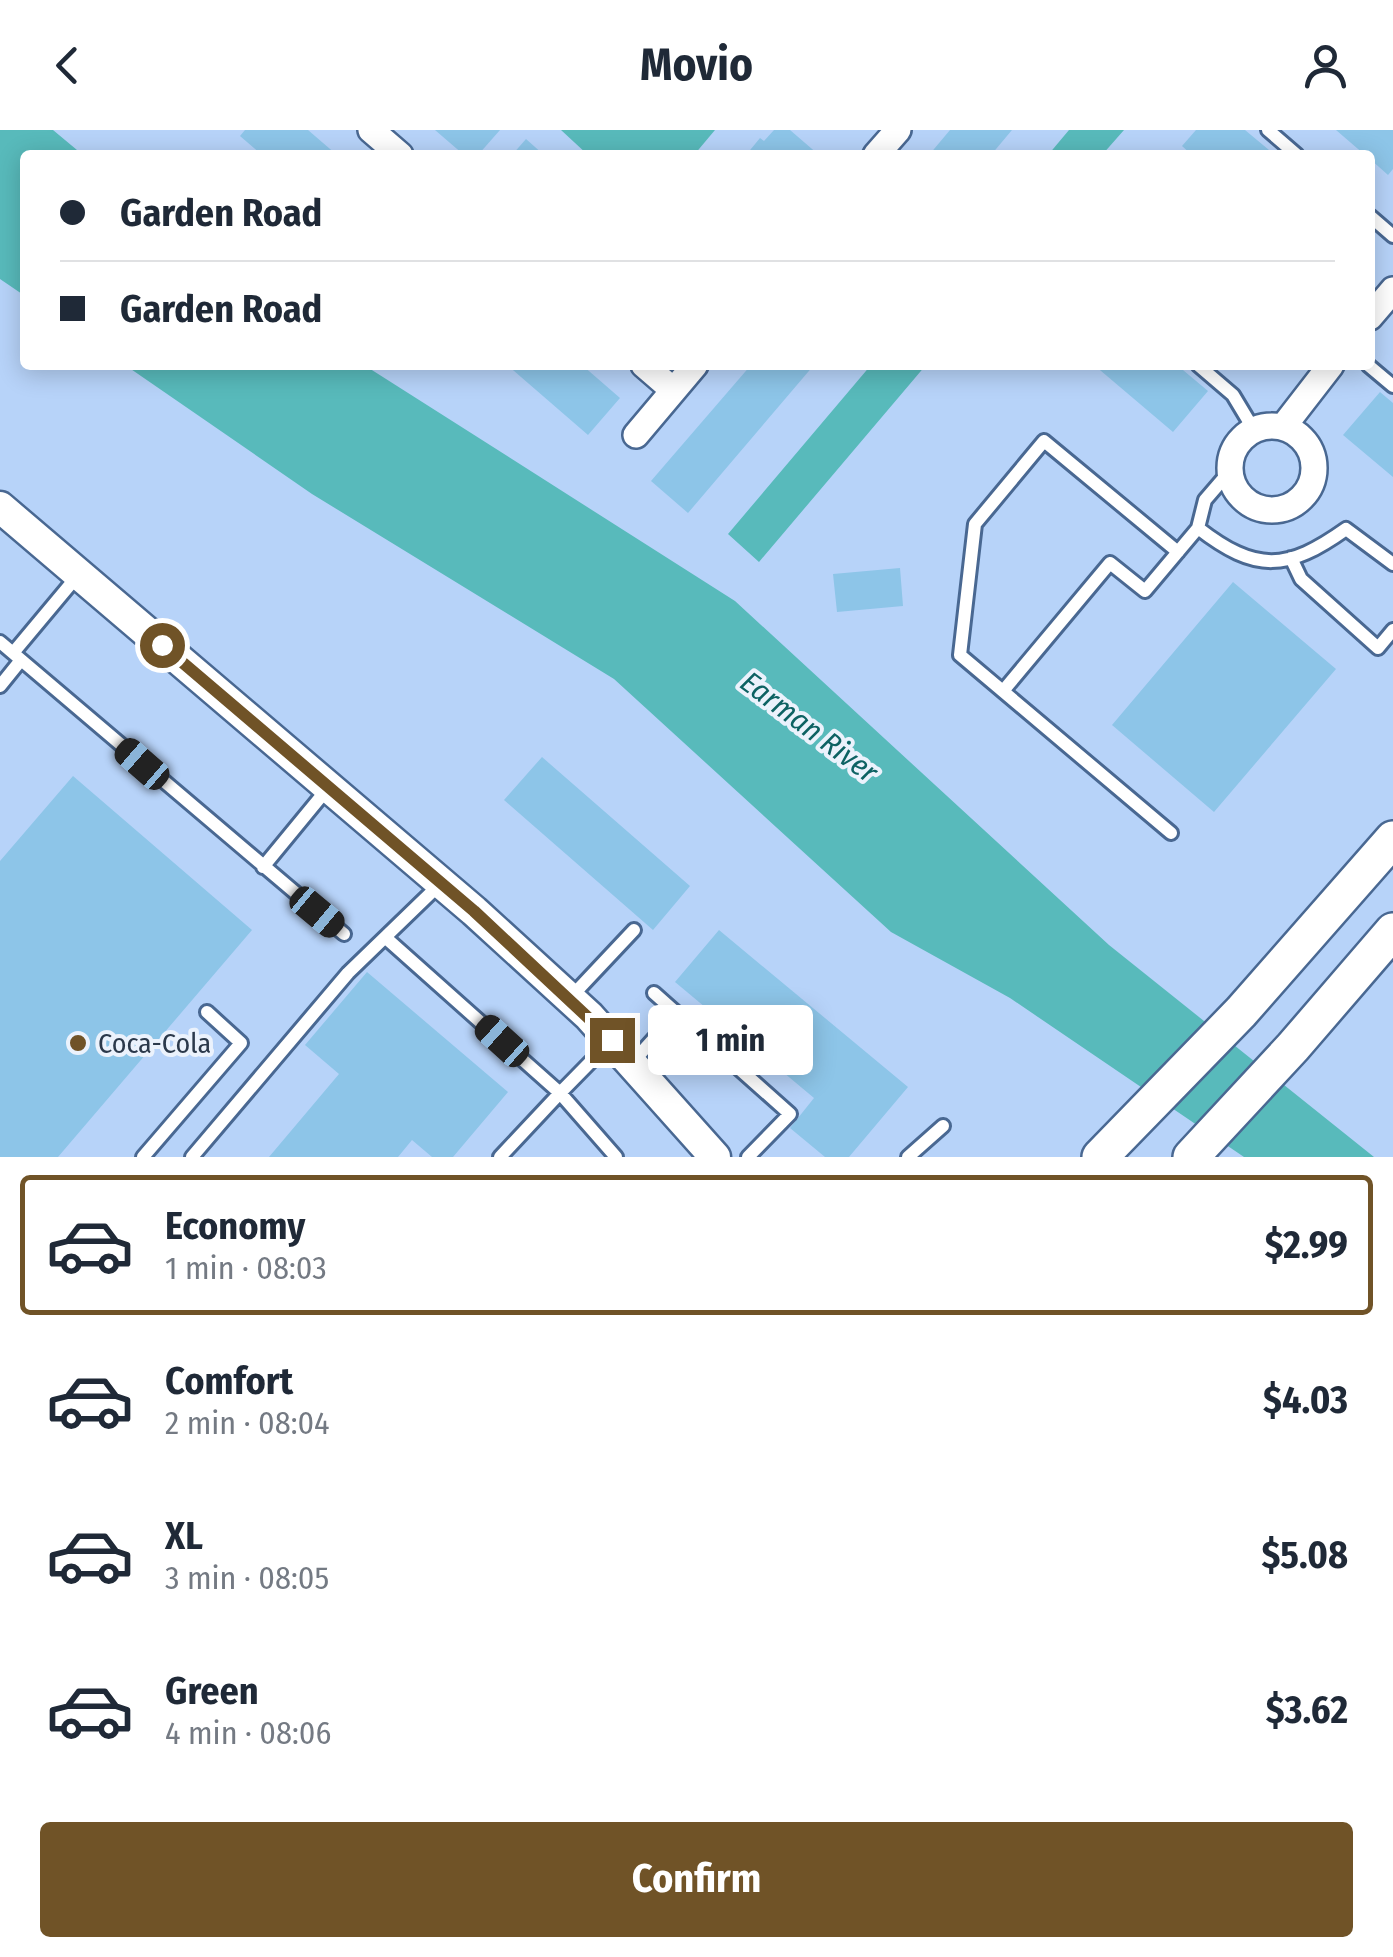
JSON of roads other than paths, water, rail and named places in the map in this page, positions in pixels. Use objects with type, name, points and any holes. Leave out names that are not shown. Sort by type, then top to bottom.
[{"type":"main road","points":[[1100,1157],[1240,1012],[1393,839]]},
{"type":"main road","points":[[1191,1157],[1393,931]]},
{"type":"street","points":[[371,130],[394,150]]},
{"type":"street","points":[[880,150],[898,130]]},
{"type":"street","points":[[1375,311],[1393,290]]},
{"type":"street","points":[[650,370],[674,390]]},
{"type":"street","points":[[636,435],[691,370]]},
{"type":"street","points":[[1283,427],[1327,370]]},
{"type":"street","points":[[1283,427],[1304,440],[1312,453],[1313,476],[1302,498],[1276,510],[1250,504],[1240,495],[1230,471],[1231,456],[1242,438],[1254,430],[1283,427]]},
{"type":"street","points":[[0,507],[570,998],[715,1157]]},
{"type":"lane","points":[[1268,130],[1292,150]]},
{"type":"lane","points":[[1204,370],[1233,396],[1254,430]]},
{"type":"lane","points":[[1171,833],[960,655],[975,524],[1044,442],[1178,552]]},
{"type":"lane","points":[[1002,691],[1110,562],[1145,591],[1198,528],[1205,500],[1230,471]]},
{"type":"lane","points":[[1198,528],[1225,549],[1256,562],[1316,551],[1346,529],[1393,564]]},
{"type":"lane","points":[[1291,558],[1301,579],[1378,648],[1393,630]]},
{"type":"lane","points":[[0,686],[17,656],[79,574]]},
{"type":"lane","points":[[0,642],[344,934]]},
{"type":"lane","points":[[263,867],[329,788]]},
{"type":"lane","points":[[192,1157],[348,973],[441,883]]},
{"type":"lane","points":[[570,998],[634,930]]},
{"type":"lane","points":[[386,938],[560,1092],[616,1157]]},
{"type":"lane","points":[[654,993],[790,1114],[748,1157]]},
{"type":"lane","points":[[144,1157],[241,1043],[206,1012]]},
{"type":"lane","points":[[500,1157],[560,1092],[677,1013]]},
{"type":"lane","points":[[908,1157],[943,1126]]},
{"type":"water","points":[[0,130],[53,130],[77,150],[20,150],[20,293],[0,279]]},
{"type":"water","points":[[561,130],[715,130],[698,150],[583,150]]},
{"type":"water","points":[[1069,130],[1124,130],[1106,150],[1052,150]]},
{"type":"water","name":"Earman River","points":[[132,370],[372,370],[735,601],[1109,945],[1374,1157],[1244,1157],[1010,998],[891,932],[614,679],[312,494]]},
{"type":"water","points":[[867,370],[922,370],[759,562],[728,534]]},
{"type":"place","name":"Coca-Cola","points":[[78,1043]]}]
